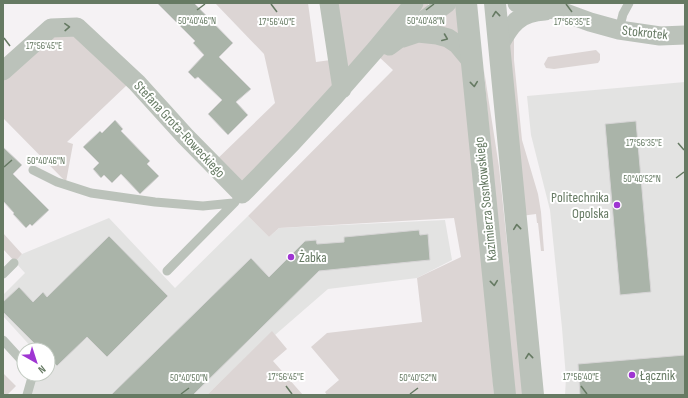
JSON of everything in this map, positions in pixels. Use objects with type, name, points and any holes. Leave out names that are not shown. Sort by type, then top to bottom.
[{"type":"street","points":[[330,3],[342,89]]},
{"type":"street","points":[[238,199],[342,89],[414,3]]},
{"type":"street","points":[[362,66],[447,3]]},
{"type":"street","name":"Kazimierza Sosnkowskiego","points":[[466,3],[505,395]]},
{"type":"street","name":"Kazimierza Sosnkowskiego","points":[[495,3],[533,395]]},
{"type":"street","name":"Stokrotek","points":[[517,3],[555,7],[590,22],[620,30],[660,36],[685,35]]},
{"type":"street","name":"Stokrotek","points":[[499,46],[511,25],[521,17],[555,7]]},
{"type":"street","name":"Stefana Grota-Roweckiego","points":[[3,71],[51,28],[77,27],[137,83],[238,199]]},
{"type":"street","points":[[394,41],[418,33],[437,35],[448,38],[457,44],[472,62]]},
{"type":"lane","points":[[620,30],[623,14],[628,4]]},
{"type":"lane","points":[[33,170],[57,182],[91,193],[155,202],[203,206],[238,199]]},
{"type":"lane","points":[[168,271],[238,199]]},
{"type":"lane","points":[[3,274],[14,263]]},
{"type":"lane","points":[[3,340],[16,354]]},
{"type":"lane","points":[[27,395],[31,382]]},
{"type":"shaded area","points":[[215,3],[308,3],[316,62],[338,59],[329,3],[428,3],[429,9],[434,12],[466,3],[494,395],[327,395],[325,392],[339,380],[311,347],[327,333],[422,322],[417,278],[461,257],[454,218],[279,228],[269,237],[248,216],[393,70],[377,55],[242,194],[212,164],[275,103],[264,54]]},
{"type":"shaded area","points":[[77,27],[127,85],[67,142],[73,144],[66,182],[3,118],[3,71],[51,28]]},
{"type":"shaded area","points":[[514,31],[514,60],[522,140],[538,194],[544,251],[541,251],[536,214],[521,216],[506,53]]},
{"type":"shaded area","points":[[596,50],[600,54],[600,60],[598,63],[554,69],[546,68],[544,64],[548,57]]},
{"type":"shaded area","points":[[484,70],[499,167],[523,395],[511,395]]},
{"type":"shaded area","name":"Politechnika Opolska","points":[[685,82],[685,395],[565,395],[566,378],[562,328],[550,210],[531,135],[527,96]]},
{"type":"shaded area","points":[[248,216],[269,237],[279,228],[445,220],[452,260],[417,278],[328,289],[275,335],[272,332],[207,395],[27,395],[31,382],[56,382],[56,342],[27,342],[3,316],[3,295],[25,273],[15,262],[22,254],[109,218],[175,288]]},
{"type":"shaded area","points":[[3,233],[22,254],[15,262],[3,249]]},
{"type":"shaded area","points":[[272,331],[287,349],[273,361],[303,395],[207,395]]},
{"type":"shaded area","points":[[3,373],[16,386],[7,395],[3,395]]},
{"type":"building","points":[[157,3],[194,3],[233,43],[219,57],[251,89],[236,102],[248,115],[228,135],[208,114],[222,100],[198,77],[195,79],[188,72],[204,55],[193,43],[195,41]]},
{"type":"building","points":[[115,120],[123,129],[121,131],[150,161],[147,164],[159,176],[140,194],[121,174],[112,183],[104,175],[101,178],[93,169],[99,163],[83,147],[100,131],[102,133]]},
{"type":"building","points":[[636,121],[651,292],[620,295],[605,124]]},
{"type":"building","points":[[3,147],[22,165],[13,174],[49,210],[32,226],[30,224],[26,228],[3,201]]},
{"type":"building","points":[[419,230],[420,235],[428,234],[430,260],[319,271],[193,395],[111,395],[251,258],[269,277],[305,241],[316,240],[317,244],[344,242],[344,237]]},
{"type":"building","points":[[109,236],[168,296],[107,357],[87,337],[57,366],[56,342],[33,342],[3,312],[3,302],[19,287],[33,302],[43,292],[47,297]]},
{"type":"building","name":"Łącznik","points":[[685,355],[685,395],[580,395],[578,364]]},
{"type":"place","name":"Politechnika Opolska","points":[[617,205]]},
{"type":"place","name":"Żabka","points":[[291,257]]},
{"type":"place","name":"Łącznik","points":[[632,375]]}]
